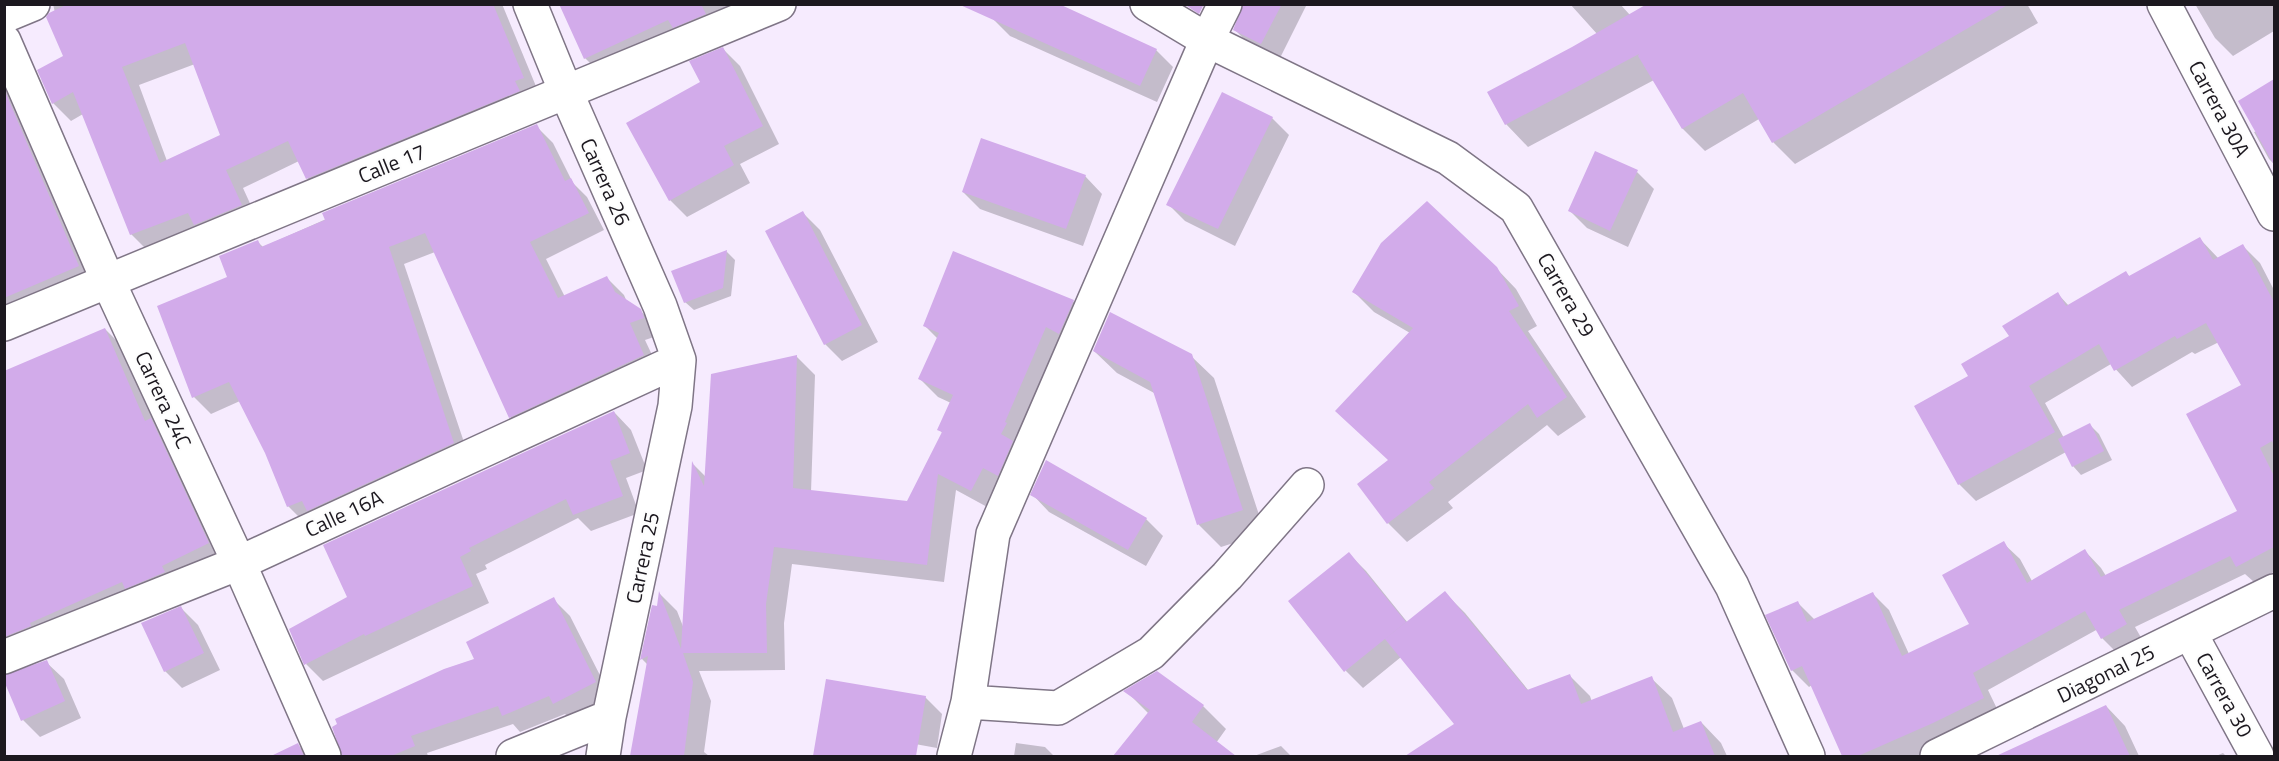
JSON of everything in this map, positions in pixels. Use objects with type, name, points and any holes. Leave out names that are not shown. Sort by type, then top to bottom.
[{"type":"street","points":[[4,16],[33,4]]},
{"type":"street","name":"Carrera 26","points":[[530,4],[660,306],[679,360]]},
{"type":"street","name":"Calle 17","points":[[4,324],[779,4]]},
{"type":"street","name":"Carrera 29","points":[[1147,4],[1207,40],[1448,158],[1516,208],[1732,586],[1808,756]]},
{"type":"street","points":[[954,756],[968,702],[993,534],[1207,40],[1225,4]]},
{"type":"street","name":"Carrera 30A","points":[[2164,4],[2274,214]]},
{"type":"street","name":"Carrera 24C","points":[[4,42],[108,281],[239,563],[324,756]]},
{"type":"street","name":"Calle 16A","points":[[4,657],[239,563],[679,360]]},
{"type":"street","name":"Carrera 25","points":[[603,756],[609,717],[675,406],[679,360]]},
{"type":"street","points":[[968,702],[1058,708],[1151,653],[1227,576],[1307,485]]},
{"type":"street","name":"Diagonal 25","points":[[1937,756],[2274,591]]},
{"type":"street","name":"Carrera 30","points":[[2190,633],[2257,756]]},
{"type":"street","points":[[513,756],[609,717]]},
{"type":"building","points":[[68,4],[493,4],[524,78],[515,81],[520,91],[306,179],[288,141],[226,170],[242,205],[194,225],[188,213],[130,235],[73,92],[52,104],[37,70],[63,56],[46,17],[49,13]],"holes":[[[185,43],[220,135],[160,163],[122,67]]]},
{"type":"building","points":[[559,4],[701,4],[706,14],[673,28],[668,20],[584,59]]},
{"type":"building","points":[[958,4],[1059,4],[1157,49],[1140,86]]},
{"type":"building","points":[[1184,4],[1204,4],[1199,14]]},
{"type":"building","points":[[1243,4],[1282,4],[1261,44],[1233,30]]},
{"type":"building","points":[[1647,4],[2009,4],[1772,143],[1743,93],[1682,129],[1638,56],[1639,54],[1505,125],[1487,92]]},
{"type":"building","points":[[723,47],[763,126],[724,146],[734,165],[669,201],[626,123],[700,82],[689,61]]},
{"type":"building","points":[[2274,79],[2274,165],[2238,101]]},
{"type":"building","points":[[4,89],[79,266],[4,298]]},
{"type":"building","points":[[1222,92],[1273,117],[1218,229],[1166,205]]},
{"type":"building","points":[[537,124],[565,181],[571,178],[589,213],[530,242],[558,298],[607,276],[615,292],[641,309],[644,318],[630,323],[644,355],[509,418],[425,233],[389,247],[454,443],[307,511],[302,501],[287,507],[265,453],[229,382],[192,398],[157,306],[227,277],[219,256],[258,240],[261,247],[325,220],[322,213]]},
{"type":"building","points":[[981,138],[1086,175],[1066,229],[962,192]]},
{"type":"building","points":[[1595,151],[1638,170],[1610,231],[1568,211]]},
{"type":"building","points":[[1427,201],[1497,267],[1519,306],[1509,311],[1567,397],[1537,418],[1528,404],[1429,482],[1434,488],[1387,524],[1357,484],[1388,460],[1335,411],[1413,328],[1352,292],[1381,243]]},
{"type":"building","points":[[803,211],[862,325],[824,345],[765,231]]},
{"type":"building","points":[[2200,237],[2213,260],[2243,244],[2274,302],[2274,445],[2272,441],[2260,448],[2274,476],[2274,547],[2236,567],[2230,556],[2119,610],[2127,624],[2101,639],[2085,611],[1973,673],[1984,698],[1858,756],[1842,756],[1802,666],[1791,671],[1765,615],[1798,601],[1807,622],[1873,592],[1902,656],[1969,624],[1942,575],[2004,541],[2027,583],[2085,549],[2101,577],[2237,511],[2186,414],[2241,385],[2206,323],[2177,339],[2175,336],[2114,371],[2099,344],[2029,386],[2055,432],[1958,485],[1914,406],[1968,376],[1961,364],[2009,336],[2002,326],[2058,292],[2066,306],[2126,271],[2129,276]]},
{"type":"building","points":[[727,250],[723,288],[684,303],[671,271]]},
{"type":"building","points":[[953,251],[1074,300],[1059,334],[1046,327],[1001,434],[1013,441],[998,476],[983,468],[971,491],[938,474],[927,565],[774,547],[766,604],[767,653],[683,653],[693,682],[684,756],[630,756],[648,656],[640,660],[652,605],[657,606],[659,591],[681,649],[692,461],[704,486],[711,374],[797,355],[793,488],[907,501],[942,432],[937,430],[953,395],[918,379],[939,333],[923,326]]},
{"type":"building","points":[[1110,312],[1192,354],[1243,510],[1197,525],[1150,382],[1093,351]]},
{"type":"building","points":[[105,328],[145,421],[151,418],[209,543],[162,566],[165,572],[125,589],[122,582],[4,637],[4,371]]},
{"type":"building","points":[[614,411],[630,453],[610,461],[623,496],[573,515],[566,499],[469,548],[471,551],[460,557],[473,586],[365,636],[364,634],[304,665],[289,629],[347,597],[323,545]]},
{"type":"building","points":[[2090,423],[2104,451],[2072,467],[2058,439]]},
{"type":"building","points":[[1046,460],[1147,518],[1128,550],[1030,495]]},
{"type":"building","points":[[1349,552],[1406,622],[1344,672],[1288,601]]},
{"type":"building","points":[[1445,591],[1527,690],[1570,674],[1581,704],[1652,676],[1673,732],[1701,721],[1715,756],[1405,756],[1454,724],[1385,639]]},
{"type":"building","points":[[554,597],[596,682],[553,704],[549,696],[502,716],[498,706],[411,736],[415,746],[391,756],[342,756],[332,727],[337,724],[335,719],[444,669],[474,659],[466,642]]},
{"type":"building","points":[[181,606],[204,653],[164,672],[141,623]]},
{"type":"building","points":[[47,660],[65,701],[21,721],[4,681],[4,675]]},
{"type":"building","points":[[1157,671],[1204,705],[1192,722],[1236,756],[1113,756],[1150,710],[1123,691]]},
{"type":"building","points":[[826,679],[926,696],[916,756],[813,756]]},
{"type":"building","points":[[2106,705],[2130,756],[1996,756]]},
{"type":"building","points":[[298,743],[304,756],[271,756]]}]
